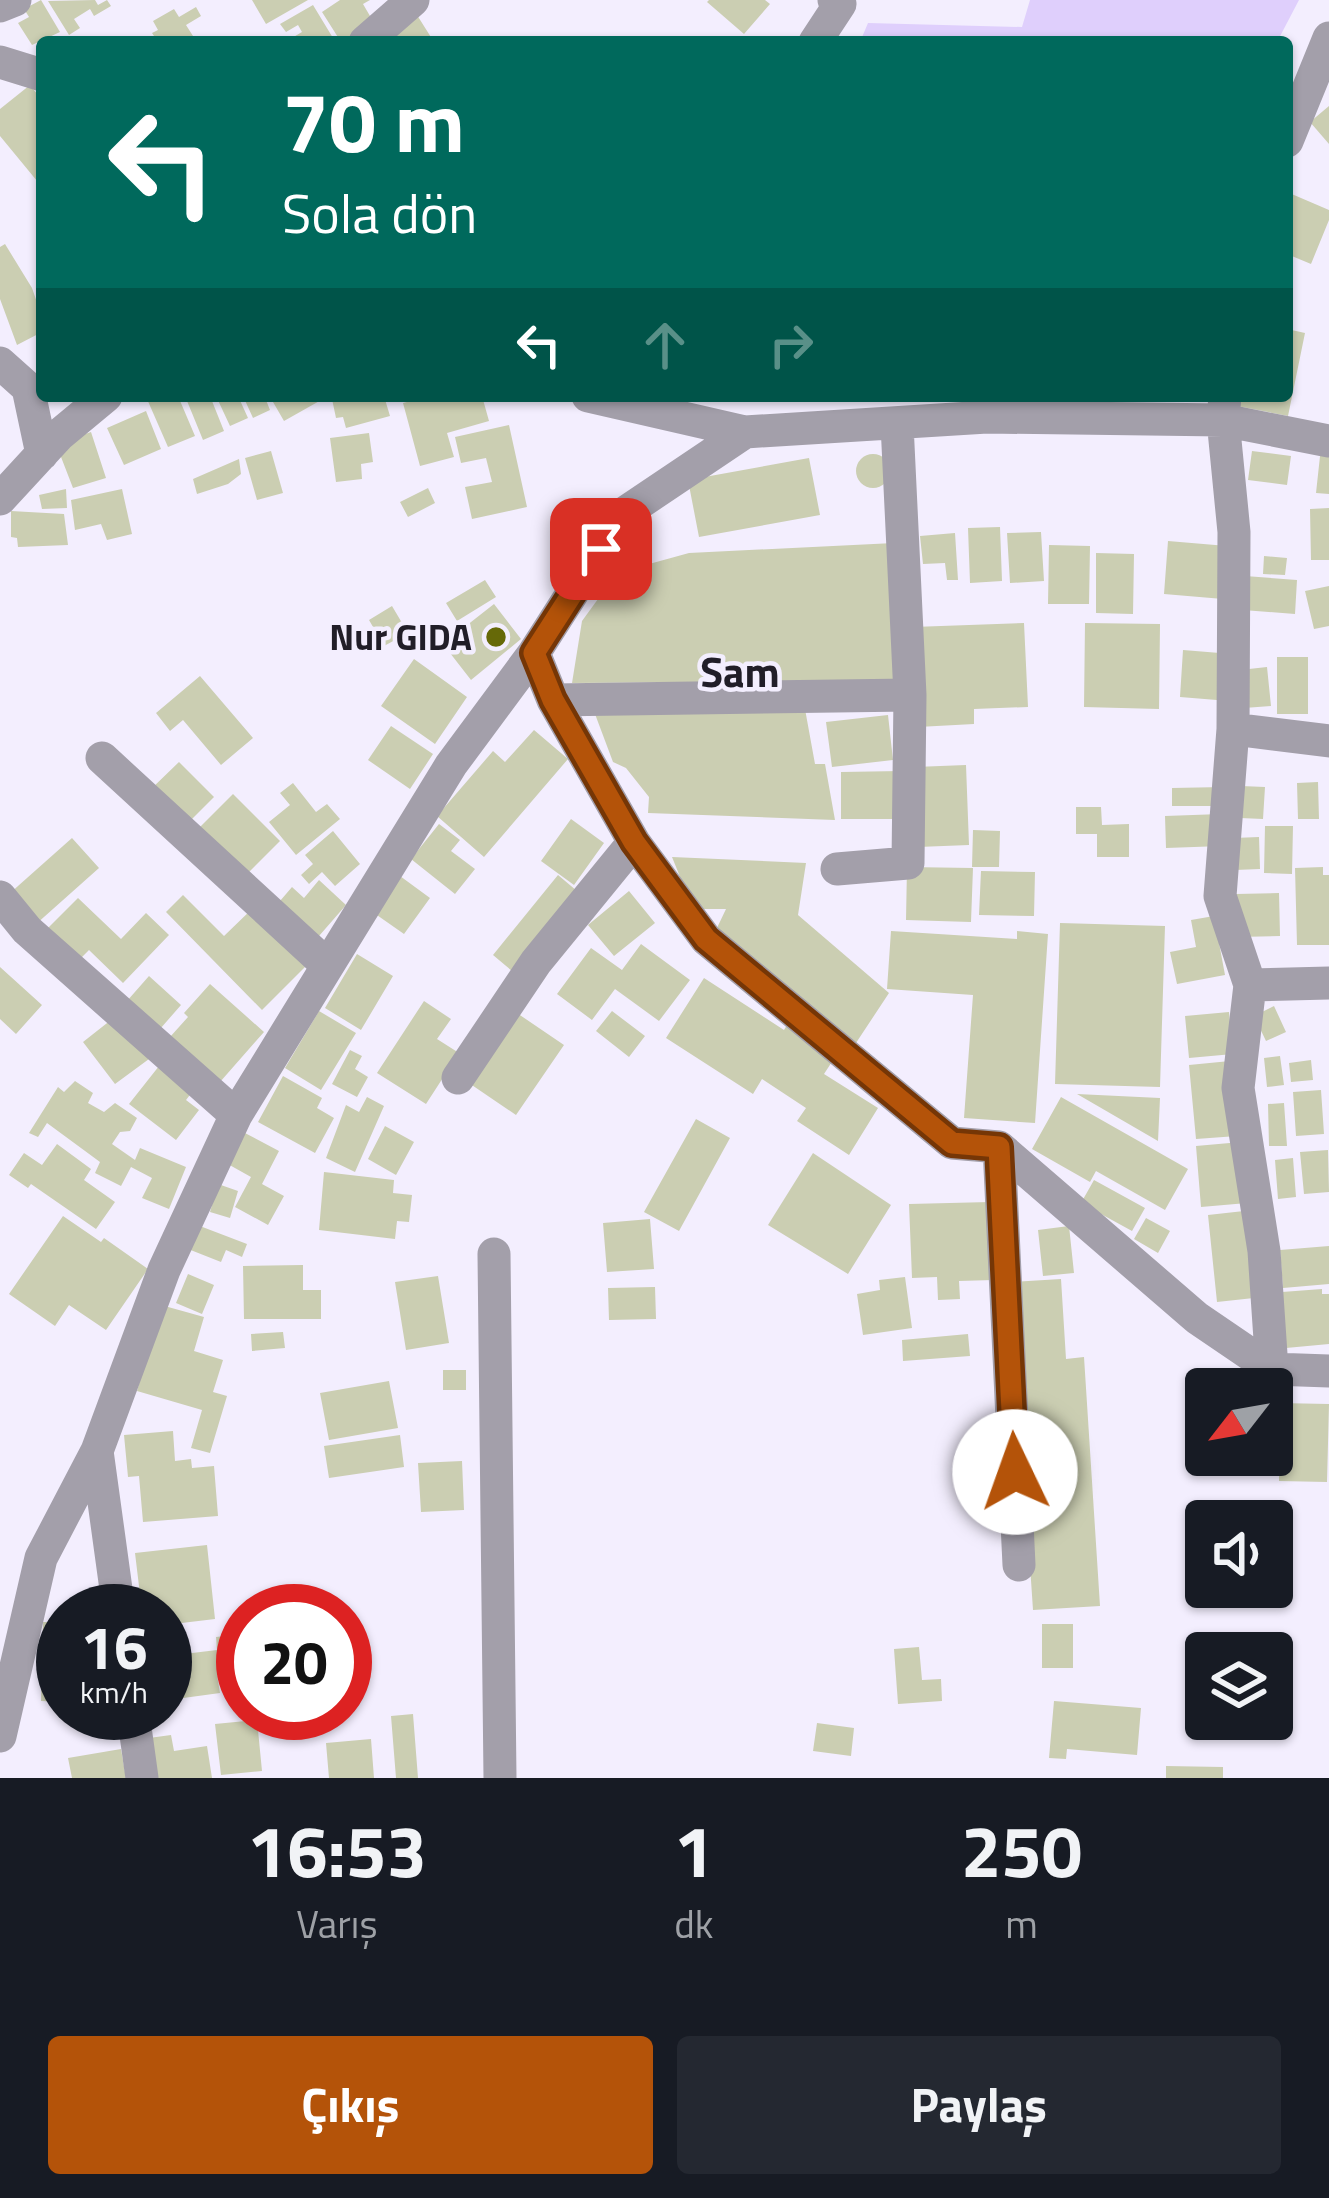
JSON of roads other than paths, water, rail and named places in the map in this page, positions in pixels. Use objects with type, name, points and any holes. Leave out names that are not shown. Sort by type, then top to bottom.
[{"type":"street","points":[[0,6],[15,0]]},
{"type":"street","points":[[372,36],[413,0]]},
{"type":"street","points":[[819,36],[840,4],[834,0]]},
{"type":"street","points":[[1293,126],[1329,38]]},
{"type":"street","points":[[0,62],[36,73]]},
{"type":"street","points":[[0,363],[28,388],[42,454]]},
{"type":"street","points":[[0,499],[99,402]]},
{"type":"street","points":[[614,402],[746,432],[897,424],[983,406],[1224,408],[1329,440]]},
{"type":"street","points":[[1224,408],[1234,532],[1233,729],[1220,896],[1250,986],[1238,1088],[1264,1251],[1271,1368]]},
{"type":"street","points":[[837,869],[908,863],[910,695],[897,424]]},
{"type":"street","points":[[0,1736],[41,1558],[97,1451],[164,1270],[236,1115],[451,765],[534,653],[623,514],[746,432]]},
{"type":"street","points":[[534,653],[553,700],[634,842],[706,939],[952,1143],[999,1147],[1197,1318],[1270,1368]]},
{"type":"street","points":[[553,700],[910,695]]},
{"type":"street","points":[[1233,729],[1329,741]]},
{"type":"street","points":[[102,758],[327,965]]},
{"type":"street","points":[[458,1078],[536,962],[634,842]]},
{"type":"street","points":[[0,897],[27,930],[236,1115]]},
{"type":"street","points":[[1250,986],[1329,983]]},
{"type":"street","points":[[999,1147],[1019,1565]]},
{"type":"street","points":[[494,1254],[500,1778]]},
{"type":"street","points":[[1293,1370],[1329,1371]]},
{"type":"street","points":[[97,1451],[115,1584]]},
{"type":"street","points":[[137,1740],[142,1778]]},
{"type":"place","name":"Nur GIDA","points":[[496,637]]},
{"type":"district","name":"Sam","points":[[740,672]]}]
